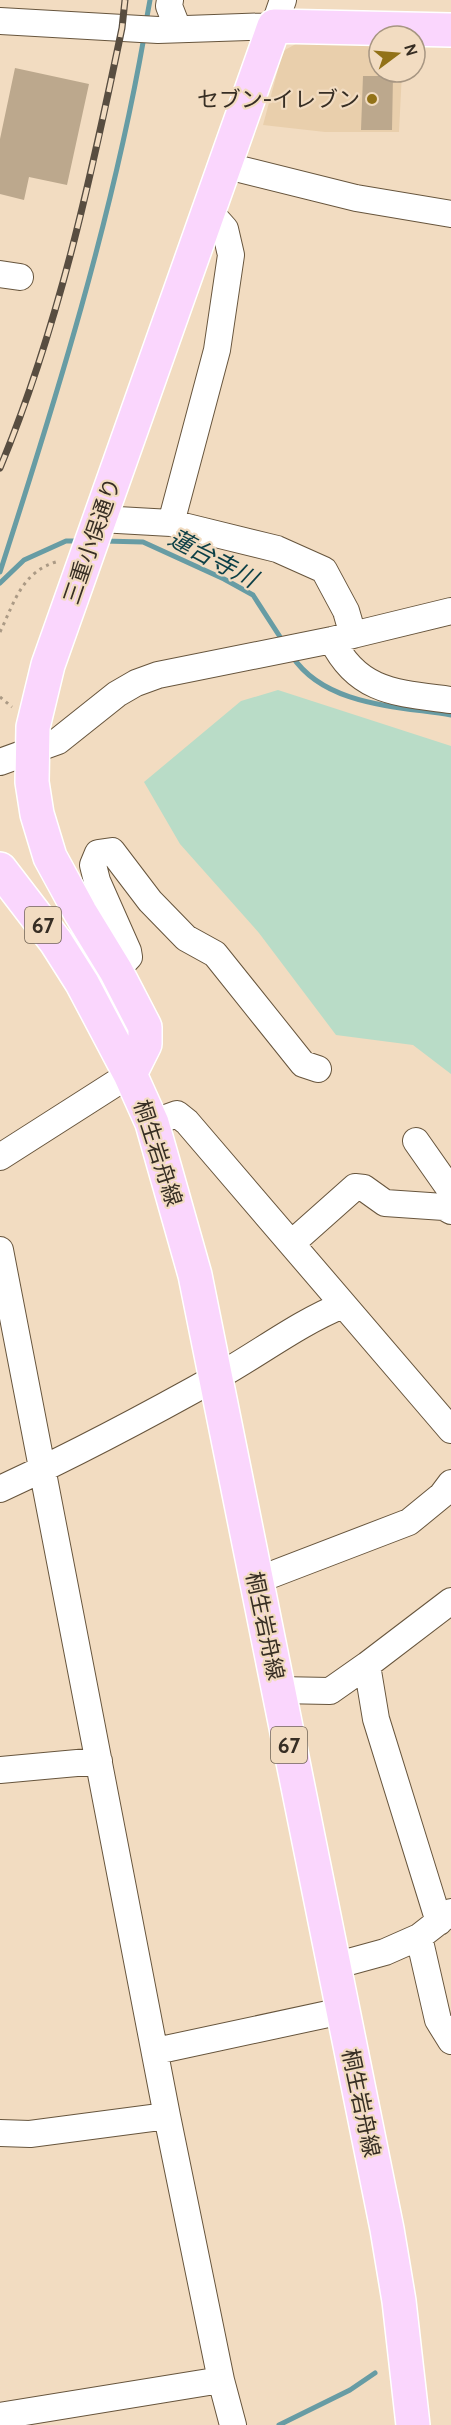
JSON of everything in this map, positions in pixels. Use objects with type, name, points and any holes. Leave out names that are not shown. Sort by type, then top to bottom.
[{"type":"main road","points":[[278,13],[451,30]]},
{"type":"main road","name":"三重小俣通り","points":[[130,1074],[138,1062],[146,1037],[140,1014],[50,857],[37,814],[32,782],[33,727],[48,665],[87,541],[208,213],[278,13]]},
{"type":"main road","name":"桐生岩舟線","points":[[0,869],[56,942],[82,983],[130,1074],[152,1123],[195,1275],[389,2240],[399,2301],[413,2425]]},
{"type":"street","points":[[170,0],[169,6],[178,29]]},
{"type":"street","points":[[0,21],[100,28],[178,29],[278,13]]},
{"type":"street","points":[[223,165],[356,198],[451,214]]},
{"type":"street","points":[[171,523],[217,350],[231,255],[225,229],[208,213]]},
{"type":"street","points":[[87,541],[171,523],[277,549],[324,570],[346,611],[340,657],[353,671],[364,679],[400,693],[451,700]]},
{"type":"street","points":[[0,762],[32,753],[58,741],[117,694],[136,683],[187,668],[343,637],[451,611]]},
{"type":"street","points":[[116,971],[129,957],[128,951],[97,881],[93,865],[98,853],[112,851],[150,901],[186,938],[215,954],[303,1064],[318,1069]]},
{"type":"street","points":[[0,1157],[130,1074]]},
{"type":"street","points":[[152,1123],[177,1114],[187,1122],[451,1430]]},
{"type":"street","points":[[416,1141],[451,1191]]},
{"type":"street","points":[[292,1243],[355,1187],[364,1188],[385,1203],[444,1207],[451,1211]]},
{"type":"street","points":[[0,1250],[6,1312],[42,1470],[167,2116],[221,2380],[233,2425]]},
{"type":"street","points":[[0,1489],[42,1470],[215,1378],[318,1315],[343,1305]]},
{"type":"street","points":[[255,1581],[409,1522],[442,1495],[451,1483]]},
{"type":"street","points":[[278,1690],[330,1691],[368,1665],[451,1601]]},
{"type":"street","points":[[368,1665],[376,1719],[436,1924],[438,2020],[451,2041]]},
{"type":"street","points":[[0,1770],[99,1761]]},
{"type":"street","points":[[334,1966],[385,1952],[436,1924]]},
{"type":"street","points":[[156,2051],[342,2011]]},
{"type":"street","points":[[0,2133],[30,2134],[167,2116]]},
{"type":"street","points":[[0,2416],[221,2380]]},
{"type":"path","points":[[0,632],[22,586],[33,573],[87,541]]},
{"type":"shaded area","points":[[305,39],[367,42],[367,84],[401,84],[399,132],[325,132],[263,125],[283,51]]},
{"type":"green space","points":[[278,690],[451,746],[451,1074],[413,1045],[336,1035],[259,933],[180,844],[144,782],[241,701]]},
{"type":"building","points":[[15,68],[89,84],[67,185],[29,177],[24,200],[0,194],[0,139]]},
{"type":"building","points":[[363,76],[367,76],[367,84],[393,84],[392,130],[361,130]]},
{"type":"waterway","points":[[146,22],[150,0]]},
{"type":"waterway","points":[[0,572],[81,307],[116,173],[144,37]]},
{"type":"waterway","name":"蓮台寺川","points":[[0,583],[24,560],[66,541],[79,541]]},
{"type":"waterway","name":"蓮台寺川","points":[[104,541],[143,542],[224,579],[253,595],[284,643]]},
{"type":"waterway","name":"蓮台寺川","points":[[292,656],[306,673],[323,685],[343,694],[386,706],[451,715]]},
{"type":"waterway","points":[[279,2425],[350,2390],[375,2373]]},
{"type":"railway","points":[[0,468],[40,360],[72,251],[122,28],[125,0]]},
{"type":"place","name":"セブン-イレブン","points":[[372,99]]}]
